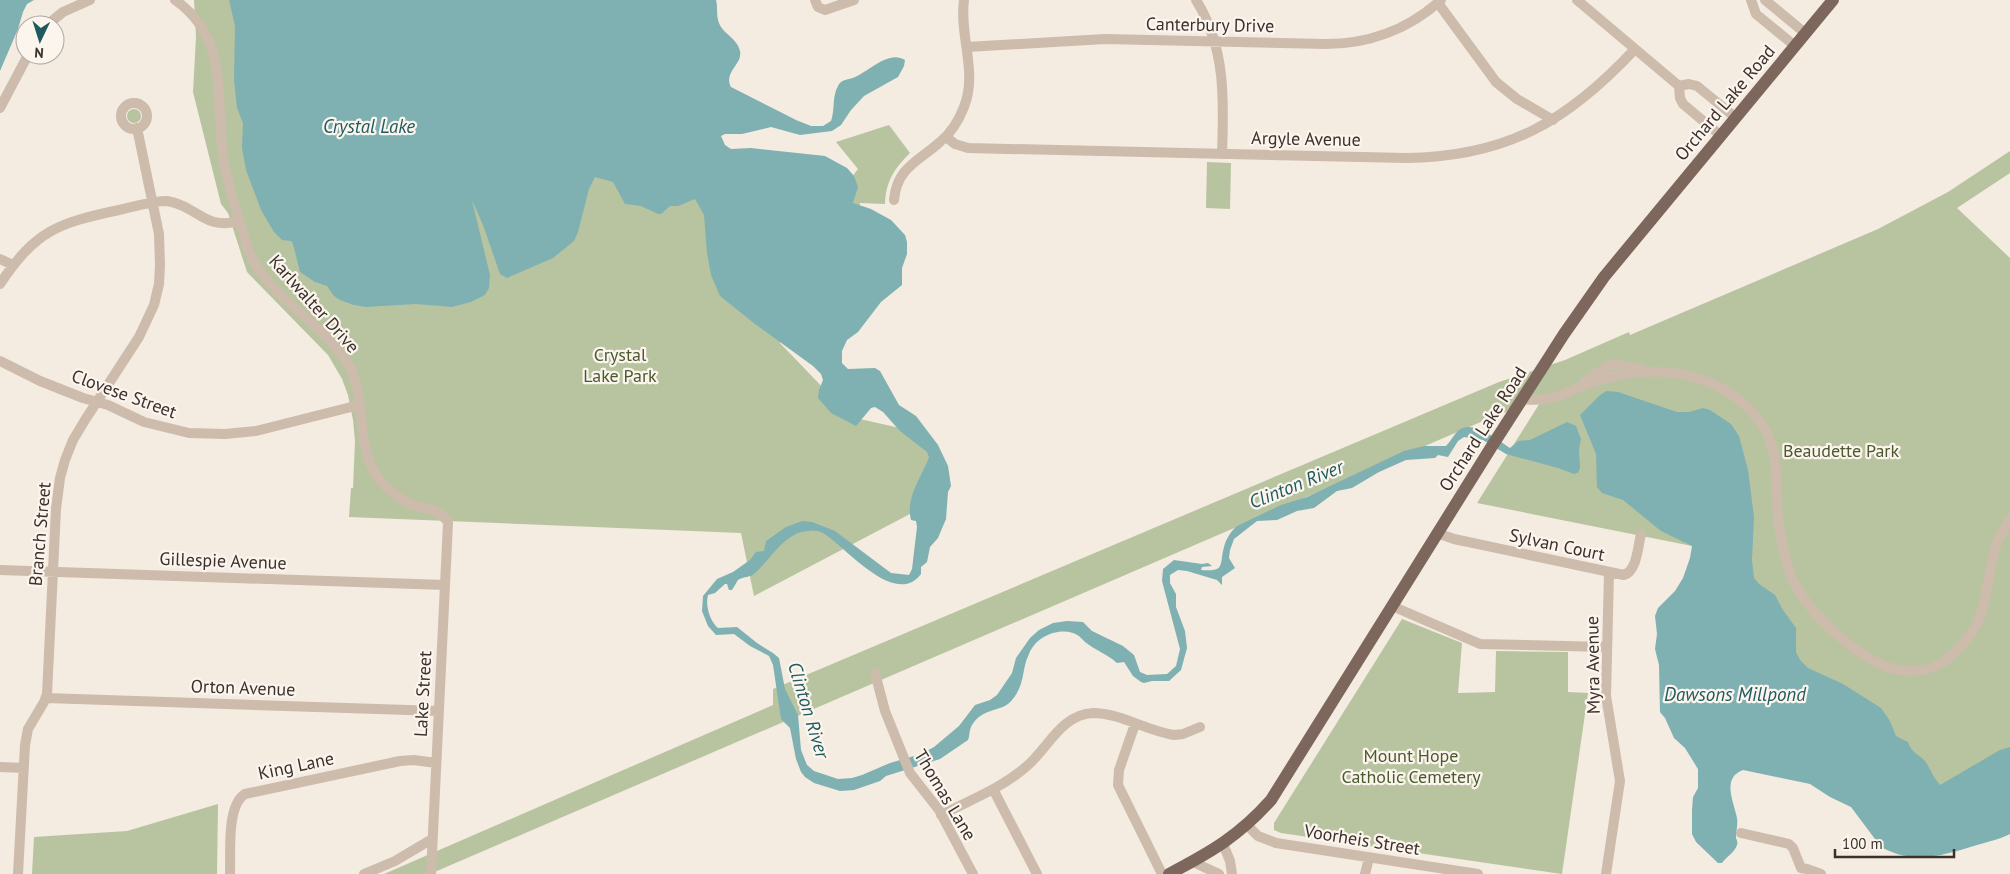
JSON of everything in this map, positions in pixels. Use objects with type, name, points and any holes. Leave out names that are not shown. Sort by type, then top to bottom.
[{"type":"main road","name":"Orchard Lake Road","points":[[1169,874],[1223,844],[1247,826],[1280,787],[1494,443],[1604,277],[1833,0]]},
{"type":"street","points":[[59,15],[90,0]]},
{"type":"street","name":"Karlwalter Drive","points":[[175,0],[196,17],[212,45],[217,69],[224,163],[248,249],[260,272],[346,362],[356,384],[366,452],[380,480],[390,491],[408,502],[444,516]]},
{"type":"street","points":[[815,0],[818,7],[825,10],[853,0]]},
{"type":"street","points":[[894,200],[898,182],[907,168],[946,137],[959,118],[967,97],[970,73],[963,14],[964,0]]},
{"type":"street","points":[[1196,0],[1206,18],[1220,56],[1223,82],[1222,154]]},
{"type":"street","points":[[1577,0],[1679,86],[1680,98],[1683,104],[1720,135]]},
{"type":"street","points":[[1751,0],[1756,14],[1795,46]]},
{"type":"street","points":[[1765,0],[1806,33]]},
{"type":"street","points":[[1439,1],[1496,82],[1511,95],[1553,120]]},
{"type":"street","name":"Canterbury Drive","points":[[967,47],[1080,39],[1353,43],[1376,38],[1394,31],[1414,20],[1439,1]]},
{"type":"street","name":"Argyle Avenue","points":[[946,137],[955,144],[968,148],[1406,158],[1446,156],[1499,144],[1528,133],[1553,120],[1598,87],[1635,49]]},
{"type":"street","points":[[0,108],[23,65]]},
{"type":"street","points":[[1679,86],[1689,84],[1697,86],[1735,117]]},
{"type":"street","name":"Branch Street","points":[[18,874],[25,745],[28,729],[46,698],[56,509],[60,478],[74,440],[139,336],[154,305],[160,265],[159,234],[137,128]]},
{"type":"street","points":[[0,284],[13,265],[37,240],[62,225],[83,218],[164,201],[175,203],[217,224],[240,221]]},
{"type":"street","points":[[0,259],[13,265]]},
{"type":"street","name":"Clovese Street","points":[[0,361],[40,381],[162,427],[189,433],[216,434],[256,431],[359,405]]},
{"type":"street","points":[[1523,399],[1547,400],[1611,376],[1658,372],[1686,375],[1711,383],[1730,393],[1755,416],[1766,433],[1773,454],[1779,526],[1787,563],[1795,585],[1807,602],[1856,650],[1877,663],[1900,670],[1914,672],[1926,670],[1941,663],[1963,644],[1974,629],[1982,613],[1996,547],[2010,519]]},
{"type":"street","name":"Lake Street","points":[[431,874],[448,525],[444,516]]},
{"type":"street","name":"Sylvan Court","points":[[1437,533],[1454,540],[1624,575],[1631,571],[1641,534]]},
{"type":"street","name":"Gillespie Avenue","points":[[0,570],[445,585]]},
{"type":"street","name":"Myra Avenue","points":[[1606,874],[1620,781],[1606,700],[1608,572]]},
{"type":"street","points":[[1392,606],[1480,644],[1607,647]]},
{"type":"street","name":"Thomas Lane","points":[[875,673],[885,711],[910,773],[941,815],[973,874]]},
{"type":"street","name":"Orton Avenue","points":[[46,698],[439,711]]},
{"type":"street","points":[[941,815],[1010,779],[1028,765],[1061,728],[1075,717],[1088,714],[1102,714],[1174,735],[1200,728]]},
{"type":"street","points":[[1135,724],[1119,770],[1118,785],[1162,874]]},
{"type":"street","name":"King Lane","points":[[230,874],[233,814],[236,804],[243,796],[400,761],[436,762]]},
{"type":"street","points":[[0,767],[24,768]]},
{"type":"street","points":[[992,788],[1037,874]]},
{"type":"street","name":"Voorheis Street","points":[[1247,826],[1258,836],[1276,843],[1476,874]]},
{"type":"street","points":[[1741,833],[1789,844],[1793,848],[1798,871],[1807,869],[1821,874]]},
{"type":"street","points":[[364,874],[395,861],[432,838]]},
{"type":"street","points":[[1223,844],[1231,864],[1232,874]]},
{"type":"street","points":[[1365,874],[1369,858]]},
{"type":"street","points":[[1193,862],[1219,874]]},
{"type":"green space","name":"Crystal Lake Park","points":[[194,0],[233,0],[463,191],[584,160],[833,202],[858,169],[836,142],[889,125],[910,153],[899,164],[889,182],[885,204],[860,203],[855,272],[783,270],[780,343],[851,417],[922,433],[946,495],[754,596],[741,533],[349,517],[351,488],[353,488],[355,441],[348,395],[342,379],[328,355],[247,272],[228,213],[221,204],[193,92],[196,37]]},
{"type":"green space","points":[[131,109],[137,109],[141,116],[137,123],[131,123],[127,119],[127,113]]},
{"type":"green space","name":"Beaudette Park","points":[[2010,151],[2010,173],[1957,208],[2010,258],[2010,796],[1946,816],[1692,546],[1477,503],[1543,398],[1490,418],[430,874],[384,874],[773,705],[773,689],[1499,382],[1565,360],[1629,332],[1630,335],[1878,229],[1948,192]]},
{"type":"green space","points":[[1207,162],[1231,163],[1230,209],[1206,208]]},
{"type":"green space","name":"Mount Hope Catholic Cemetery","points":[[1402,619],[1462,643],[1458,693],[1495,692],[1496,651],[1568,652],[1568,692],[1588,693],[1562,874],[1281,833],[1274,830],[1274,823]]},
{"type":"green space","points":[[218,804],[217,874],[32,874],[34,837],[127,831]]},
{"type":"water","points":[[0,0],[34,0],[27,4],[22,15],[15,15],[15,36],[0,71]]},
{"type":"water","name":"Crystal Lake","points":[[229,0],[716,0],[719,23],[736,43],[740,51],[739,60],[729,77],[731,87],[811,126],[823,126],[831,121],[835,94],[841,82],[861,74],[886,59],[899,58],[905,60],[898,77],[864,96],[841,125],[832,131],[800,135],[771,127],[742,134],[725,134],[721,136],[725,145],[731,149],[751,148],[825,156],[847,168],[854,176],[858,187],[853,203],[871,209],[891,220],[905,235],[907,254],[902,268],[902,285],[881,302],[858,332],[847,340],[842,351],[842,363],[848,369],[875,368],[880,371],[899,405],[916,416],[938,445],[948,466],[951,486],[948,492],[946,519],[938,538],[930,547],[927,562],[921,567],[921,574],[910,583],[898,584],[884,580],[823,533],[811,530],[792,536],[785,541],[761,568],[751,576],[738,580],[732,590],[729,590],[727,584],[725,584],[715,593],[708,595],[709,613],[718,628],[737,627],[779,658],[785,689],[798,715],[801,750],[807,765],[814,771],[838,779],[852,778],[890,763],[921,754],[934,747],[959,726],[975,705],[990,700],[997,695],[1012,673],[1016,658],[1030,638],[1039,630],[1053,623],[1067,621],[1083,622],[1092,631],[1123,646],[1134,655],[1140,672],[1147,675],[1167,674],[1176,666],[1180,649],[1162,581],[1163,569],[1174,560],[1202,564],[1208,563],[1212,566],[1202,567],[1201,570],[1214,570],[1220,566],[1226,541],[1237,526],[1281,505],[1307,497],[1404,451],[1424,446],[1446,446],[1459,430],[1465,427],[1485,432],[1510,448],[1518,441],[1530,440],[1567,422],[1576,426],[1581,439],[1579,449],[1580,468],[1578,473],[1574,474],[1506,454],[1483,440],[1464,437],[1458,441],[1448,457],[1438,455],[1435,458],[1406,460],[1379,472],[1352,488],[1337,491],[1314,508],[1297,511],[1277,520],[1257,521],[1234,539],[1229,558],[1235,568],[1222,577],[1222,585],[1217,580],[1187,571],[1178,570],[1170,575],[1170,583],[1176,594],[1176,607],[1185,631],[1187,648],[1181,670],[1169,681],[1141,682],[1133,676],[1124,662],[1117,663],[1077,635],[1067,632],[1053,633],[1047,635],[1032,648],[1019,688],[1012,700],[1003,707],[987,712],[977,719],[971,727],[968,740],[940,759],[886,776],[880,781],[854,790],[840,791],[814,783],[801,772],[796,759],[790,728],[781,719],[773,665],[769,656],[750,646],[734,634],[716,635],[708,626],[702,611],[703,596],[717,579],[733,572],[750,560],[756,552],[764,551],[766,541],[786,527],[802,521],[812,522],[835,531],[891,573],[909,575],[912,569],[917,527],[916,521],[911,520],[910,503],[929,457],[927,452],[900,431],[883,412],[875,407],[871,408],[856,426],[831,413],[818,398],[823,380],[821,374],[720,296],[711,275],[704,215],[695,199],[678,206],[670,206],[661,214],[658,214],[641,206],[625,204],[613,182],[595,177],[589,189],[574,241],[553,258],[507,278],[500,274],[472,200],[490,275],[489,288],[485,295],[471,302],[452,307],[416,304],[366,307],[340,300],[334,296],[327,286],[315,282],[300,272],[293,244],[291,241],[282,240],[274,232],[261,210],[246,170],[242,148],[243,123],[237,108],[234,80],[235,26]]},
{"type":"water","name":"Dawsons Millpond","points":[[1606,391],[1618,392],[1677,412],[1689,412],[1703,408],[1710,410],[1731,424],[1739,436],[1748,470],[1754,517],[1752,560],[1754,578],[1759,584],[1775,595],[1796,628],[1796,652],[1800,660],[1808,668],[1843,684],[1881,708],[1890,721],[1896,736],[1908,742],[1912,750],[1925,761],[1940,785],[2000,750],[2010,747],[2010,834],[1951,853],[1926,857],[1901,855],[1876,844],[1875,839],[1851,807],[1830,797],[1810,784],[1743,770],[1736,774],[1731,784],[1737,821],[1736,848],[1722,863],[1718,863],[1696,842],[1692,834],[1692,810],[1693,797],[1698,788],[1698,769],[1685,748],[1674,738],[1665,718],[1660,712],[1659,665],[1655,649],[1657,634],[1655,616],[1658,608],[1675,591],[1683,578],[1692,546],[1661,531],[1623,500],[1602,493],[1597,487],[1596,454],[1580,415]]},
{"type":"water label","name":"Clinton River","points":[[1296,484]]},
{"type":"water label","name":"Clinton River","points":[[809,710]]}]
